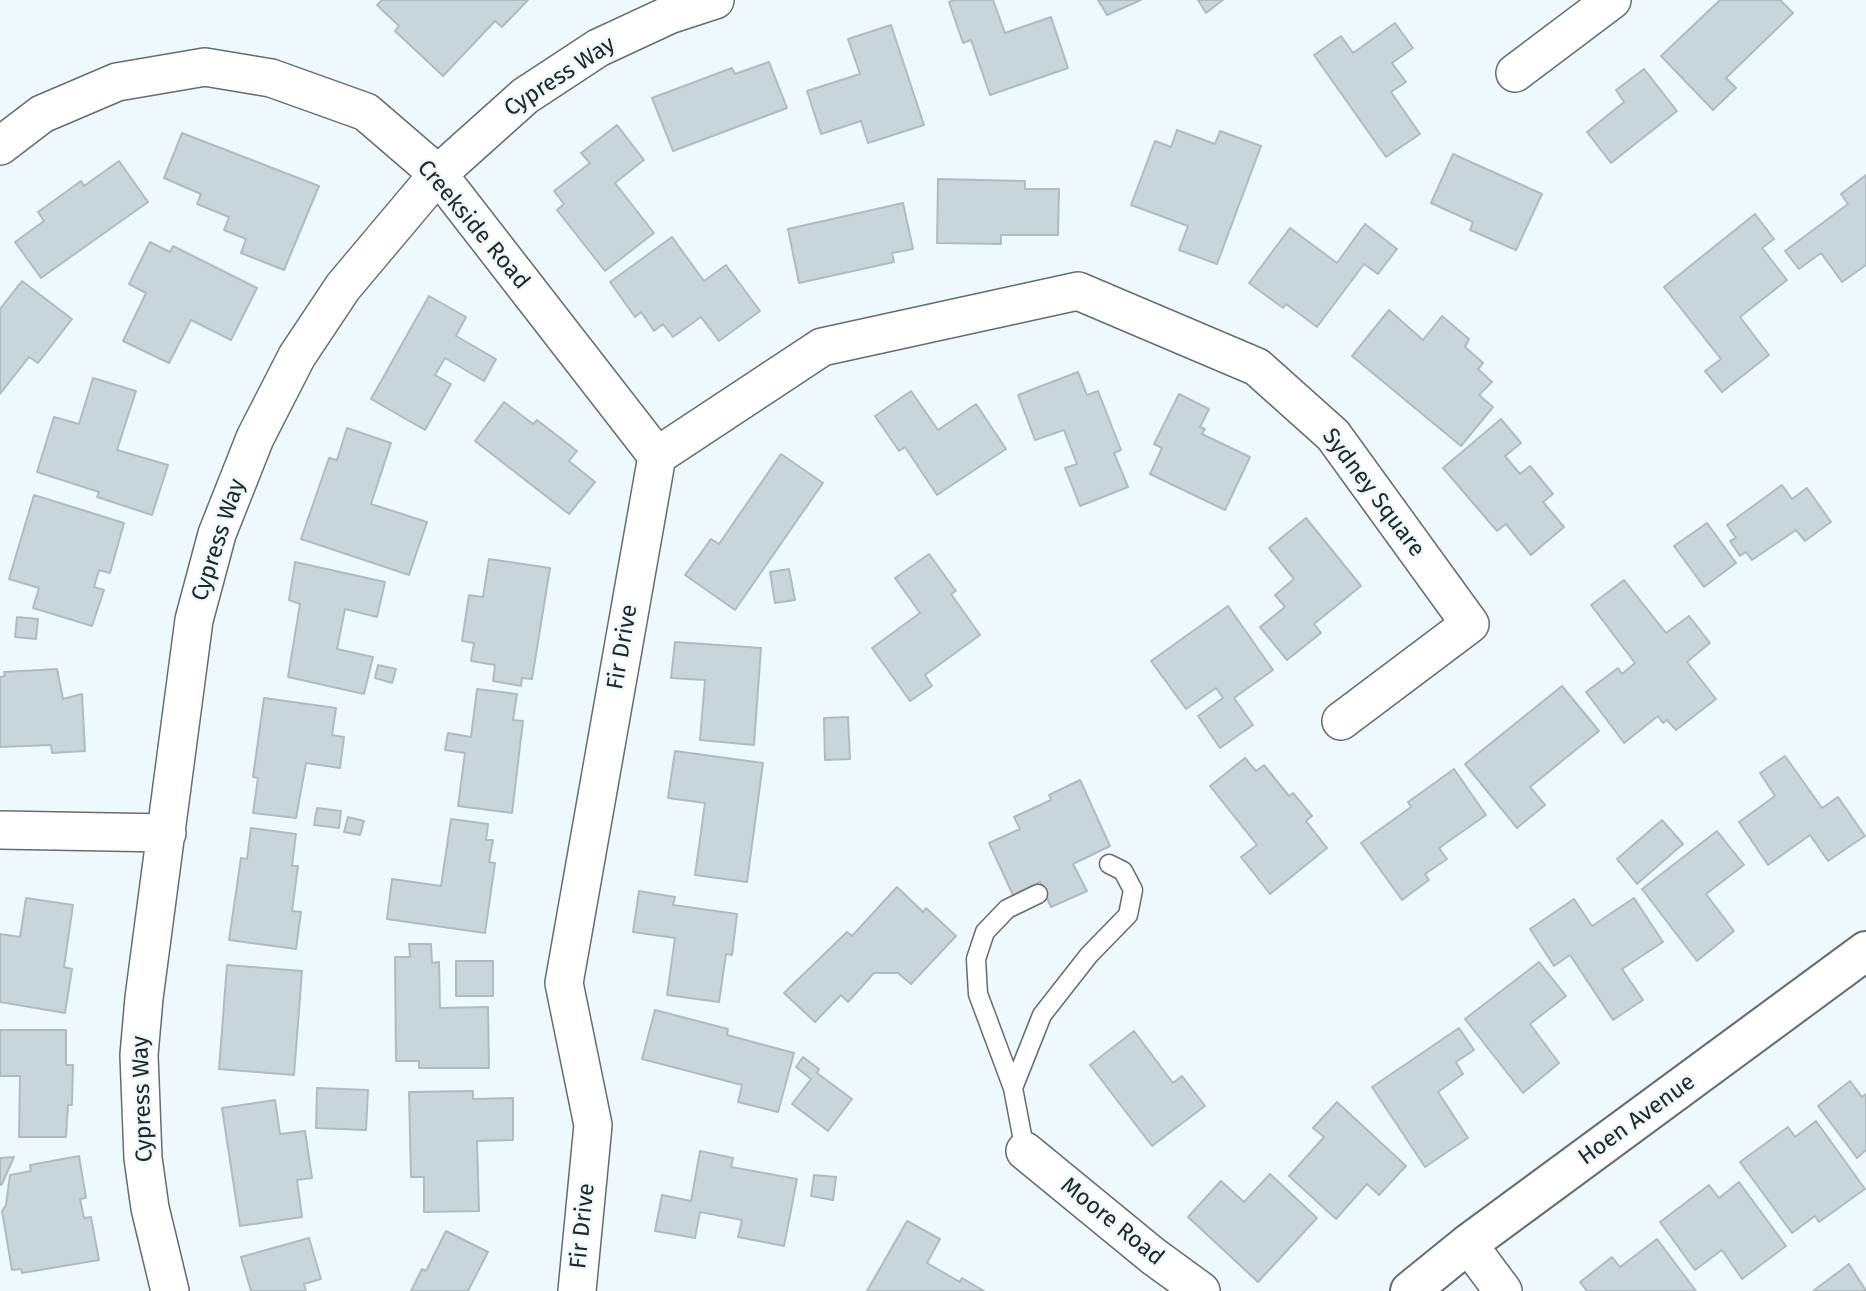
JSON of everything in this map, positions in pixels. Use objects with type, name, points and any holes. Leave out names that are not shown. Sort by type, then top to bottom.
[{"type":"street","name":"Cypress Way","points":[[170,1291],[150,1208],[139,1106],[144,998],[194,620],[234,488],[277,391],[297,356],[343,287],[438,174],[494,121],[577,62],[668,15],[715,0]]},
{"type":"street","points":[[1514,73],[1612,0]]},
{"type":"street","name":"Creekside Road","points":[[0,146],[42,114],[117,82],[205,67],[271,78],[366,112],[438,174],[657,456]]},
{"type":"street","name":"Sydney Square","points":[[657,456],[822,347],[1078,291],[1257,367],[1333,435],[1470,624],[1341,721]]},
{"type":"street","name":"Fir Drive","points":[[577,1291],[593,1125],[564,983],[657,456]]},
{"type":"street","points":[[0,830],[167,833]]},
{"type":"street","name":"Hoen Avenue","points":[[1410,1291],[1468,1244],[1866,951]]},
{"type":"street","name":"Moore Road","points":[[1025,1151],[1153,1256],[1201,1291]]},
{"type":"street","points":[[1468,1244],[1503,1291]]},
{"type":"lane","points":[[1013,1088],[1042,1016],[1089,955],[1128,915],[1133,890],[1123,871],[1109,864]]},
{"type":"lane","points":[[1025,1151],[1013,1088],[978,994],[976,959],[985,932],[1007,909],[1038,894]]},
{"type":"building","points":[[382,0],[528,0],[502,27],[495,21],[443,76],[395,31],[399,26],[377,5]]},
{"type":"building","points":[[993,0],[1005,33],[1051,17],[1068,68],[990,95],[971,40],[963,43],[949,2]]},
{"type":"building","points":[[1098,0],[1141,0],[1107,15]]},
{"type":"building","points":[[1198,0],[1223,0],[1206,13]]},
{"type":"building","points":[[1720,0],[1780,0],[1793,13],[1726,78],[1736,88],[1713,110],[1661,56]]},
{"type":"building","points":[[1395,23],[1413,48],[1392,63],[1406,82],[1391,92],[1420,134],[1386,157],[1314,55],[1341,36],[1353,53]]},
{"type":"building","points":[[891,25],[924,125],[868,143],[861,121],[821,134],[807,91],[860,74],[848,39]]},
{"type":"building","points":[[769,62],[787,108],[673,151],[652,98],[732,68],[735,74]]},
{"type":"building","points":[[1644,69],[1677,111],[1611,163],[1587,132],[1624,102],[1616,90]]},
{"type":"building","points":[[617,125],[644,160],[615,183],[654,233],[605,271],[557,210],[564,204],[554,191],[590,163],[581,153]]},
{"type":"building","points":[[1177,130],[1215,144],[1220,131],[1261,146],[1217,264],[1179,250],[1188,226],[1131,205],[1155,141],[1171,147]]},
{"type":"building","points":[[182,133],[319,186],[284,270],[241,253],[246,239],[224,230],[229,217],[197,204],[201,194],[164,178]]},
{"type":"building","points":[[1453,154],[1542,194],[1516,250],[1470,230],[1473,222],[1431,203]]},
{"type":"building","points":[[119,161],[148,202],[41,278],[15,242],[44,221],[38,212],[81,181],[84,186]]},
{"type":"building","points":[[1866,175],[1866,265],[1842,282],[1821,253],[1799,269],[1785,251],[1848,204],[1841,194]]},
{"type":"building","points":[[938,179],[1025,181],[1025,189],[1059,189],[1058,235],[1001,235],[1001,244],[937,243]]},
{"type":"building","points":[[903,203],[913,249],[892,253],[894,262],[799,283],[788,229]]},
{"type":"building","points":[[1755,214],[1774,239],[1762,248],[1787,280],[1740,317],[1769,355],[1722,392],[1705,371],[1721,359],[1664,287]]},
{"type":"building","points":[[1365,224],[1397,249],[1378,274],[1364,264],[1317,327],[1286,304],[1283,308],[1249,283],[1290,228],[1337,263]]},
{"type":"building","points":[[672,237],[704,281],[726,265],[760,311],[719,341],[701,317],[673,337],[663,324],[654,331],[641,312],[635,317],[610,282]]},
{"type":"building","points":[[150,242],[170,252],[173,246],[257,288],[231,340],[191,320],[169,363],[123,341],[146,293],[129,284]]},
{"type":"building","points":[[22,281],[72,319],[38,363],[29,357],[0,394],[0,309]]},
{"type":"building","points":[[429,296],[466,317],[456,336],[496,359],[484,381],[445,358],[435,375],[451,384],[425,430],[371,399]]},
{"type":"building","points":[[1389,310],[1423,340],[1442,316],[1469,339],[1465,347],[1483,363],[1478,369],[1492,382],[1479,395],[1493,407],[1461,446],[1352,356]]},
{"type":"building","points":[[1078,372],[1087,395],[1098,391],[1121,450],[1114,453],[1128,487],[1080,506],[1065,468],[1077,464],[1064,430],[1035,440],[1018,395]]},
{"type":"building","points":[[93,378],[136,391],[117,450],[168,465],[152,515],[97,497],[99,492],[37,472],[54,417],[79,424]]},
{"type":"building","points":[[911,391],[938,430],[976,404],[1006,449],[937,495],[905,447],[899,451],[875,416]]},
{"type":"building","points":[[1179,394],[1209,409],[1200,427],[1205,429],[1202,434],[1250,457],[1225,510],[1150,474],[1162,448],[1154,444]]},
{"type":"building","points":[[504,402],[533,424],[537,420],[577,451],[569,461],[595,482],[569,514],[475,441]]},
{"type":"building","points":[[1501,419],[1521,443],[1505,456],[1520,474],[1530,466],[1553,494],[1543,502],[1564,527],[1531,555],[1506,524],[1497,531],[1443,468]]},
{"type":"building","points":[[347,428],[391,443],[371,504],[427,522],[409,575],[301,539],[329,458],[337,460]]},
{"type":"building","points":[[781,454],[823,483],[735,610],[685,575],[711,539],[719,544]]},
{"type":"building","points":[[1782,485],[1792,499],[1807,488],[1831,522],[1805,541],[1796,530],[1752,560],[1746,552],[1740,556],[1730,541],[1736,538],[1727,525]]},
{"type":"building","points":[[34,495],[124,523],[110,573],[99,570],[94,587],[104,590],[92,626],[33,608],[39,588],[9,579]]},
{"type":"building","points":[[1306,518],[1361,586],[1314,624],[1321,633],[1287,660],[1260,627],[1285,607],[1275,595],[1294,579],[1269,548]]},
{"type":"building","points":[[1707,523],[1736,563],[1704,587],[1674,546]]},
{"type":"building","points":[[929,554],[956,591],[951,594],[980,635],[925,675],[932,686],[910,701],[872,648],[920,613],[895,578]]},
{"type":"building","points":[[489,559],[550,568],[532,679],[522,678],[521,686],[493,681],[495,665],[471,661],[474,643],[462,641],[469,595],[483,597]]},
{"type":"building","points":[[295,562],[385,582],[377,617],[345,609],[337,649],[373,657],[364,694],[288,677],[300,604],[289,600]]},
{"type":"building","points":[[789,569],[795,600],[775,603],[770,572]]},
{"type":"building","points":[[1624,580],[1666,633],[1689,616],[1710,643],[1687,662],[1716,699],[1676,730],[1667,720],[1663,723],[1658,716],[1624,743],[1586,692],[1618,668],[1622,674],[1635,663],[1591,605]]},
{"type":"building","points":[[1228,606],[1273,670],[1234,698],[1253,725],[1220,748],[1198,716],[1223,698],[1216,688],[1186,709],[1151,661]]},
{"type":"building","points":[[17,617],[38,619],[36,639],[15,637]]},
{"type":"building","points":[[675,642],[761,648],[754,745],[700,740],[705,680],[671,678]]},
{"type":"building","points":[[378,665],[396,669],[392,683],[375,678]]},
{"type":"building","points":[[57,669],[63,699],[82,694],[85,751],[52,753],[51,745],[0,747],[0,677],[5,676],[4,672]]},
{"type":"building","points":[[1562,686],[1599,731],[1530,787],[1545,805],[1517,828],[1465,764]]},
{"type":"building","points":[[477,689],[517,694],[513,720],[523,721],[512,813],[458,806],[465,753],[445,750],[448,733],[471,737]]},
{"type":"building","points":[[264,698],[336,708],[332,735],[344,737],[340,768],[306,763],[296,818],[253,813],[258,778],[253,777]]},
{"type":"building","points":[[848,717],[850,759],[825,760],[824,718]]},
{"type":"building","points":[[675,751],[763,763],[747,882],[695,875],[705,803],[668,798]]},
{"type":"building","points":[[1785,756],[1822,808],[1838,797],[1865,836],[1828,861],[1810,835],[1768,865],[1739,822],[1775,796],[1760,773]]},
{"type":"building","points":[[1245,758],[1256,771],[1264,765],[1289,796],[1293,793],[1312,816],[1306,821],[1327,848],[1270,894],[1241,857],[1257,845],[1210,786]]},
{"type":"building","points":[[1454,769],[1486,815],[1439,848],[1447,859],[1425,874],[1429,880],[1402,900],[1361,843],[1411,807],[1408,802]]},
{"type":"building","points":[[1080,780],[1110,846],[1073,864],[1087,891],[1051,907],[1040,882],[1013,895],[989,843],[1020,829],[1014,817],[1051,800],[1049,795]]},
{"type":"building","points":[[317,808],[341,811],[339,828],[314,825]]},
{"type":"building","points":[[348,817],[364,821],[360,835],[344,832]]},
{"type":"building","points":[[451,819],[488,824],[486,840],[493,840],[489,862],[495,863],[485,933],[387,919],[392,879],[441,886]]},
{"type":"building","points":[[1662,820],[1683,844],[1637,884],[1617,859]]},
{"type":"building","points":[[251,828],[296,834],[292,866],[298,866],[292,911],[301,912],[296,949],[229,940],[241,858],[247,859]]},
{"type":"building","points":[[1717,831],[1744,865],[1706,894],[1734,931],[1697,961],[1642,889]]},
{"type":"building","points":[[897,887],[923,912],[926,908],[956,936],[911,984],[898,973],[874,973],[848,1002],[841,995],[815,1022],[784,993],[847,932],[852,936]]},
{"type":"building","points":[[639,891],[675,897],[673,905],[737,914],[732,955],[726,954],[719,1002],[667,995],[675,938],[633,932]]},
{"type":"building","points":[[26,898],[73,905],[64,967],[72,969],[65,1013],[0,1002],[0,934],[20,937]]},
{"type":"building","points":[[1634,898],[1663,942],[1622,969],[1643,1000],[1613,1020],[1570,955],[1554,966],[1530,929],[1574,899],[1592,926]]},
{"type":"building","points":[[409,944],[431,944],[432,963],[439,962],[440,1008],[488,1007],[489,1068],[419,1068],[419,1061],[396,1061],[395,957],[410,957]]},
{"type":"building","points":[[456,961],[493,961],[493,996],[456,996]]},
{"type":"building","points":[[1539,962],[1566,996],[1530,1024],[1559,1063],[1523,1093],[1465,1019]]},
{"type":"building","points":[[227,965],[302,971],[294,1075],[219,1069]]},
{"type":"building","points":[[655,1010],[728,1029],[727,1035],[794,1053],[778,1112],[738,1102],[742,1085],[642,1059]]},
{"type":"building","points":[[1459,1028],[1474,1050],[1456,1062],[1463,1074],[1438,1092],[1468,1138],[1425,1167],[1372,1087]]},
{"type":"building","points":[[0,1030],[66,1030],[66,1065],[73,1065],[72,1105],[68,1105],[66,1137],[19,1137],[20,1076],[0,1076]]},
{"type":"building","points":[[1134,1031],[1173,1083],[1182,1076],[1205,1106],[1152,1146],[1090,1065]]},
{"type":"building","points":[[803,1057],[819,1069],[817,1073],[852,1099],[828,1131],[792,1104],[811,1079],[796,1067]]},
{"type":"building","points":[[1850,1081],[1862,1097],[1866,1094],[1866,1150],[1857,1158],[1818,1106]]},
{"type":"building","points":[[317,1088],[368,1090],[366,1130],[316,1128]]},
{"type":"building","points":[[473,1091],[473,1099],[513,1098],[513,1140],[477,1141],[479,1211],[424,1212],[424,1177],[411,1177],[409,1092]]},
{"type":"building","points":[[275,1100],[280,1134],[305,1131],[312,1178],[297,1180],[302,1217],[240,1226],[222,1108]]},
{"type":"building","points":[[1337,1102],[1406,1166],[1379,1195],[1367,1184],[1336,1219],[1289,1176],[1324,1137],[1313,1128]]},
{"type":"building","points":[[1816,1121],[1865,1189],[1819,1222],[1815,1216],[1792,1233],[1740,1162],[1788,1127],[1795,1137]]},
{"type":"building","points":[[700,1151],[733,1158],[731,1167],[797,1179],[784,1246],[738,1237],[742,1220],[700,1212],[695,1238],[655,1231],[662,1195],[691,1201]]},
{"type":"building","points":[[79,1156],[86,1198],[80,1199],[84,1218],[91,1217],[99,1260],[22,1273],[21,1269],[12,1270],[2,1211],[6,1205],[10,1175],[31,1171],[30,1165]]},
{"type":"building","points":[[14,1157],[2,1184],[0,1185],[0,1158]]},
{"type":"building","points":[[1270,1174],[1317,1218],[1258,1282],[1188,1217],[1221,1181],[1244,1202]]},
{"type":"building","points":[[814,1175],[836,1177],[833,1200],[811,1196]]},
{"type":"building","points":[[1739,1182],[1786,1246],[1742,1279],[1722,1250],[1695,1270],[1660,1222],[1709,1185],[1719,1198]]},
{"type":"building","points":[[907,1221],[940,1239],[927,1263],[960,1282],[962,1278],[984,1291],[867,1291]]},
{"type":"building","points":[[446,1231],[488,1252],[468,1291],[411,1291],[422,1269],[426,1271]]},
{"type":"building","points":[[309,1238],[321,1279],[304,1284],[306,1291],[251,1291],[241,1257]]},
{"type":"building","points":[[1657,1239],[1696,1291],[1587,1291],[1580,1282],[1612,1257],[1620,1267]]},
{"type":"building","points":[[1849,1264],[1866,1291],[1813,1291]]}]
